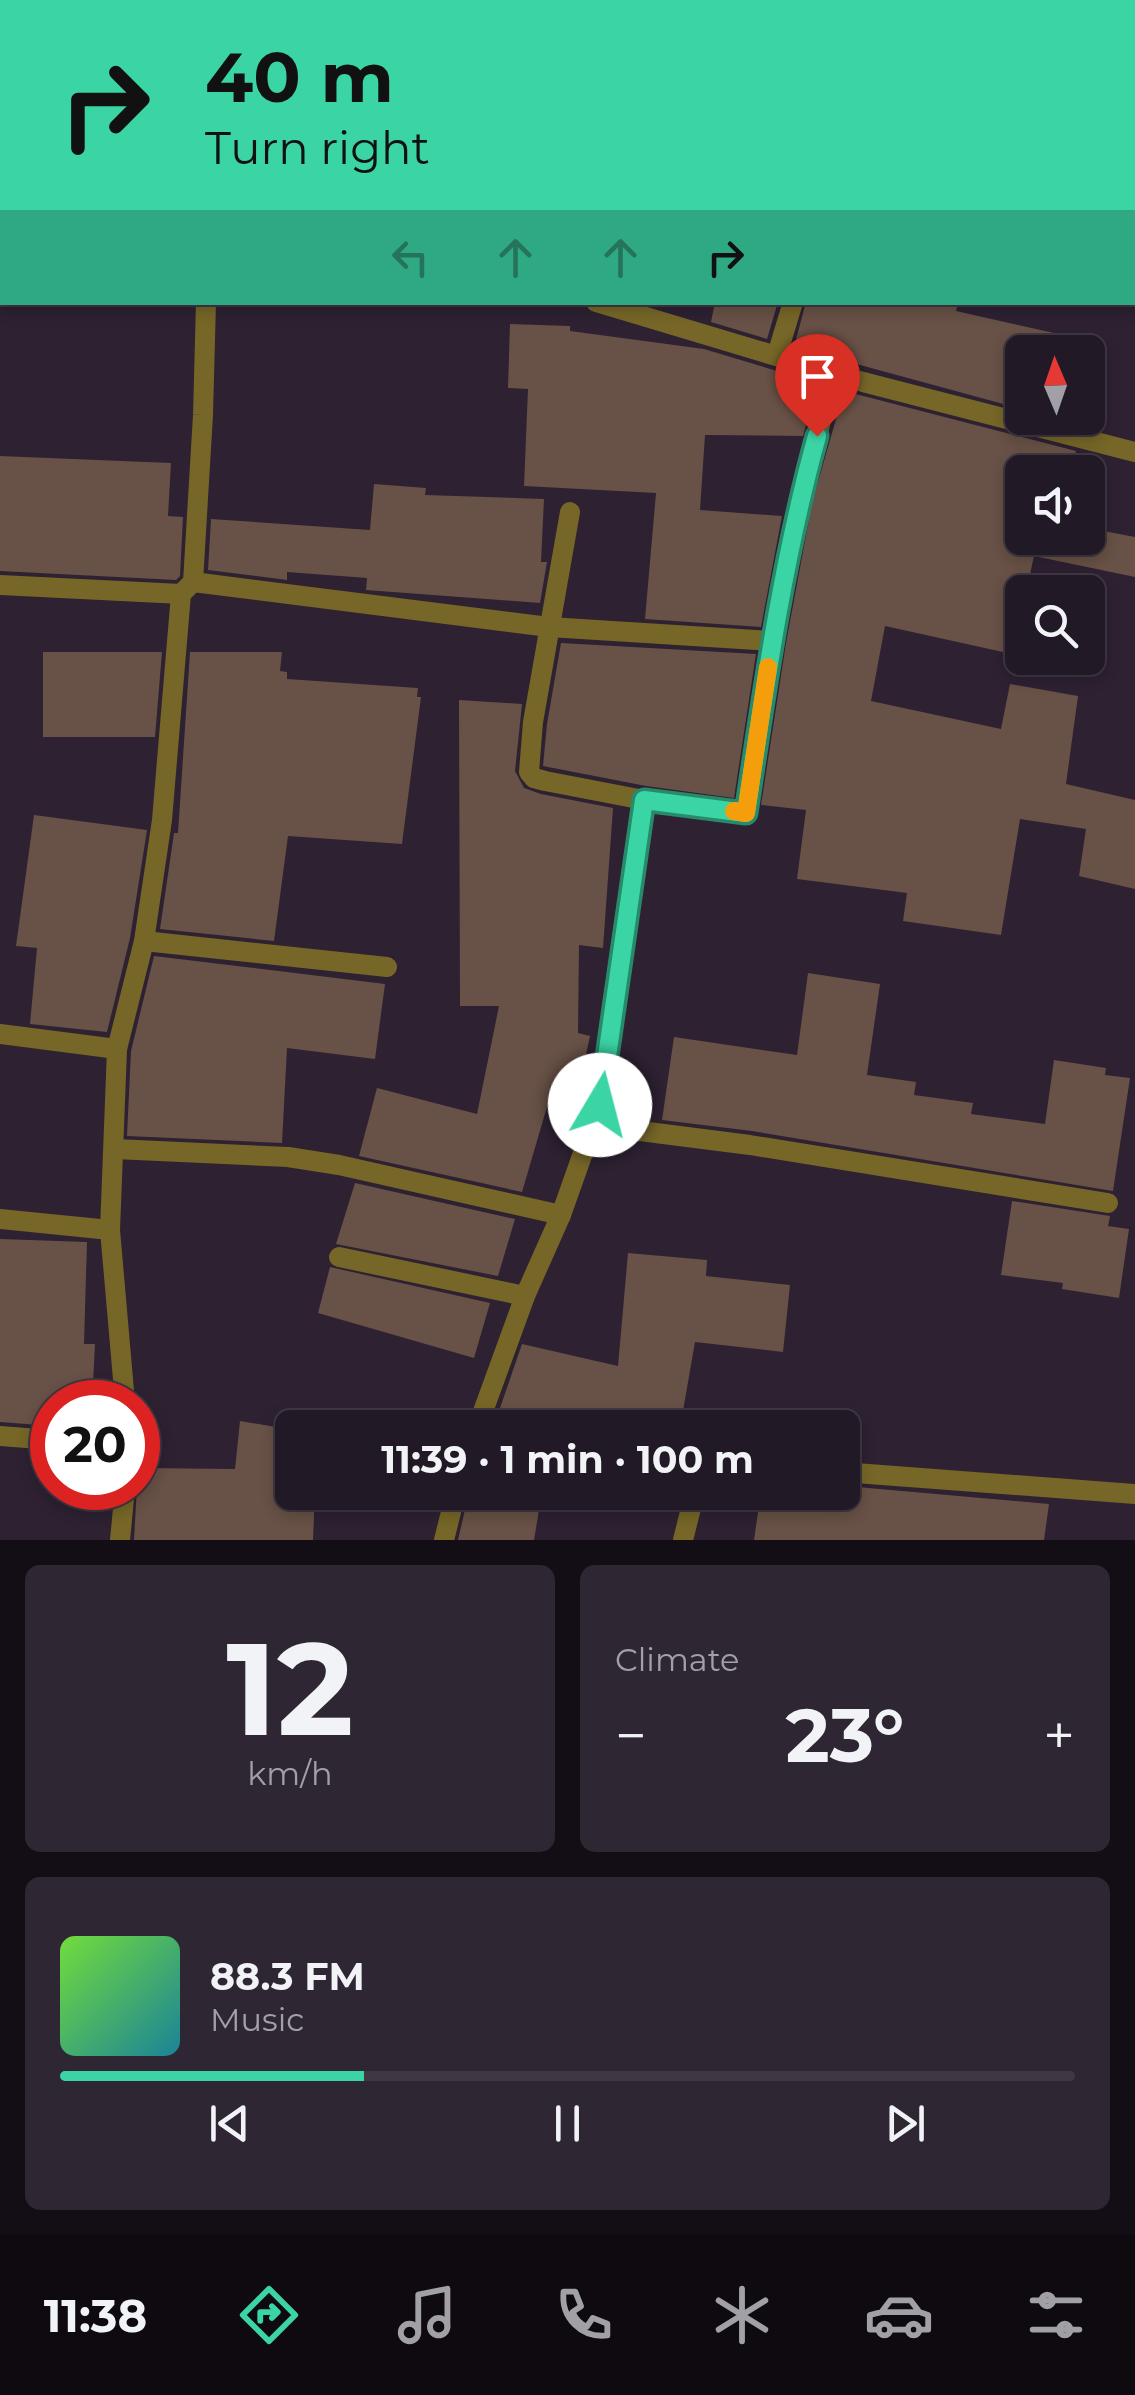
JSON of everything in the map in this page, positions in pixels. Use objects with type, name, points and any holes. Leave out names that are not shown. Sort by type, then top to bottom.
[{"type":"lane","points":[[123,1380],[110,1230],[117,1049],[144,941],[162,820],[203,415],[206,305]]},
{"type":"lane","points":[[606,305],[863,382],[1135,452]]},
{"type":"lane","points":[[778,355],[792,305]]},
{"type":"lane","points":[[570,512],[532,722],[529,772],[534,778],[644,800],[746,813],[772,641],[799,500],[835,371]]},
{"type":"lane","points":[[0,585],[187,588],[549,628],[772,641]]},
{"type":"lane","points":[[483,1410],[600,1105],[644,800]]},
{"type":"lane","points":[[144,941],[387,967]]},
{"type":"lane","points":[[0,1034],[117,1049]]},
{"type":"lane","points":[[593,1125],[750,1145],[1108,1203]]},
{"type":"lane","points":[[115,1149],[288,1156],[561,1215]]},
{"type":"lane","points":[[0,1220],[110,1230]]},
{"type":"lane","points":[[339,1257],[524,1296]]},
{"type":"lane","points":[[0,1436],[30,1438]]},
{"type":"lane","points":[[860,1473],[1135,1494]]},
{"type":"lane","points":[[120,1540],[123,1510]]},
{"type":"lane","points":[[444,1540],[452,1510]]},
{"type":"lane","points":[[683,1540],[690,1510]]},
{"type":"building","points":[[714,305],[777,305],[767,339],[711,322]]},
{"type":"building","points":[[805,305],[957,305],[956,311],[1063,335],[1005,335],[1005,404],[794,347]]},
{"type":"building","points":[[510,324],[570,326],[570,331],[704,349],[817,383],[803,436],[705,435],[700,510],[782,516],[761,627],[645,619],[656,493],[524,486],[528,389],[508,388]]},
{"type":"building","points":[[844,391],[1076,451],[1075,455],[1005,455],[1005,555],[1105,555],[1105,531],[1135,537],[1135,577],[1034,556],[1030,575],[1005,575],[1005,652],[885,626],[871,701],[1001,729],[1010,684],[1078,696],[1066,784],[1135,800],[1135,889],[1079,876],[1086,829],[1020,819],[1001,935],[903,921],[907,893],[797,879],[806,810],[761,805],[812,503]]},
{"type":"building","points":[[0,456],[171,463],[168,516],[183,517],[180,576],[176,580],[0,571]]},
{"type":"building","points":[[374,484],[426,488],[425,495],[544,499],[541,562],[547,562],[540,603],[366,590],[367,578],[287,572],[287,580],[208,570],[211,519],[370,530]]},
{"type":"building","points":[[561,643],[756,654],[734,798],[543,766]]},
{"type":"building","points":[[43,652],[162,652],[155,737],[43,737]]},
{"type":"building","points":[[190,652],[282,652],[280,671],[287,672],[287,679],[418,688],[417,697],[421,697],[402,844],[288,836],[274,941],[160,929],[174,833],[178,833]]},
{"type":"building","points":[[459,700],[522,704],[515,771],[524,788],[613,808],[603,948],[579,945],[578,1033],[590,1036],[575,1106],[549,1100],[522,1192],[359,1156],[377,1088],[477,1114],[499,1006],[460,1006]]},
{"type":"building","points":[[34,815],[147,830],[130,938],[107,1032],[30,1024],[37,948],[16,946]]},
{"type":"building","points":[[154,956],[385,984],[375,1059],[287,1048],[282,1143],[127,1136],[131,1051]]},
{"type":"building","points":[[808,973],[880,984],[867,1075],[916,1082],[914,1095],[973,1103],[971,1114],[1045,1124],[1054,1060],[1106,1068],[1105,1075],[1130,1078],[1113,1191],[752,1131],[662,1120],[674,1037],[797,1055]]},
{"type":"building","points":[[355,1183],[515,1219],[498,1276],[336,1244]]},
{"type":"building","points":[[1012,1201],[1110,1216],[1108,1226],[1129,1229],[1119,1298],[1062,1289],[1063,1283],[1001,1275]]},
{"type":"building","points":[[0,1239],[87,1242],[84,1344],[95,1344],[93,1380],[30,1380],[30,1424],[0,1422]]},
{"type":"building","points":[[628,1253],[707,1260],[706,1276],[790,1285],[783,1352],[695,1342],[683,1410],[500,1408],[522,1344],[618,1366]]},
{"type":"building","points":[[330,1267],[490,1303],[474,1358],[318,1313]]},
{"type":"building","points":[[240,1421],[275,1427],[275,1510],[314,1510],[313,1540],[134,1540],[136,1510],[160,1510],[160,1468],[235,1469]]},
{"type":"building","points":[[860,1487],[1049,1504],[1044,1540],[754,1540],[758,1510],[860,1510]]},
{"type":"building","points":[[465,1510],[539,1510],[534,1540],[458,1540]]},
{"type":"slow traffic","points":[[734,811],[746,813],[768,667]]},
{"type":"route","points":[[600,1105],[644,800],[746,813],[772,641],[799,500],[817,436]]}]
